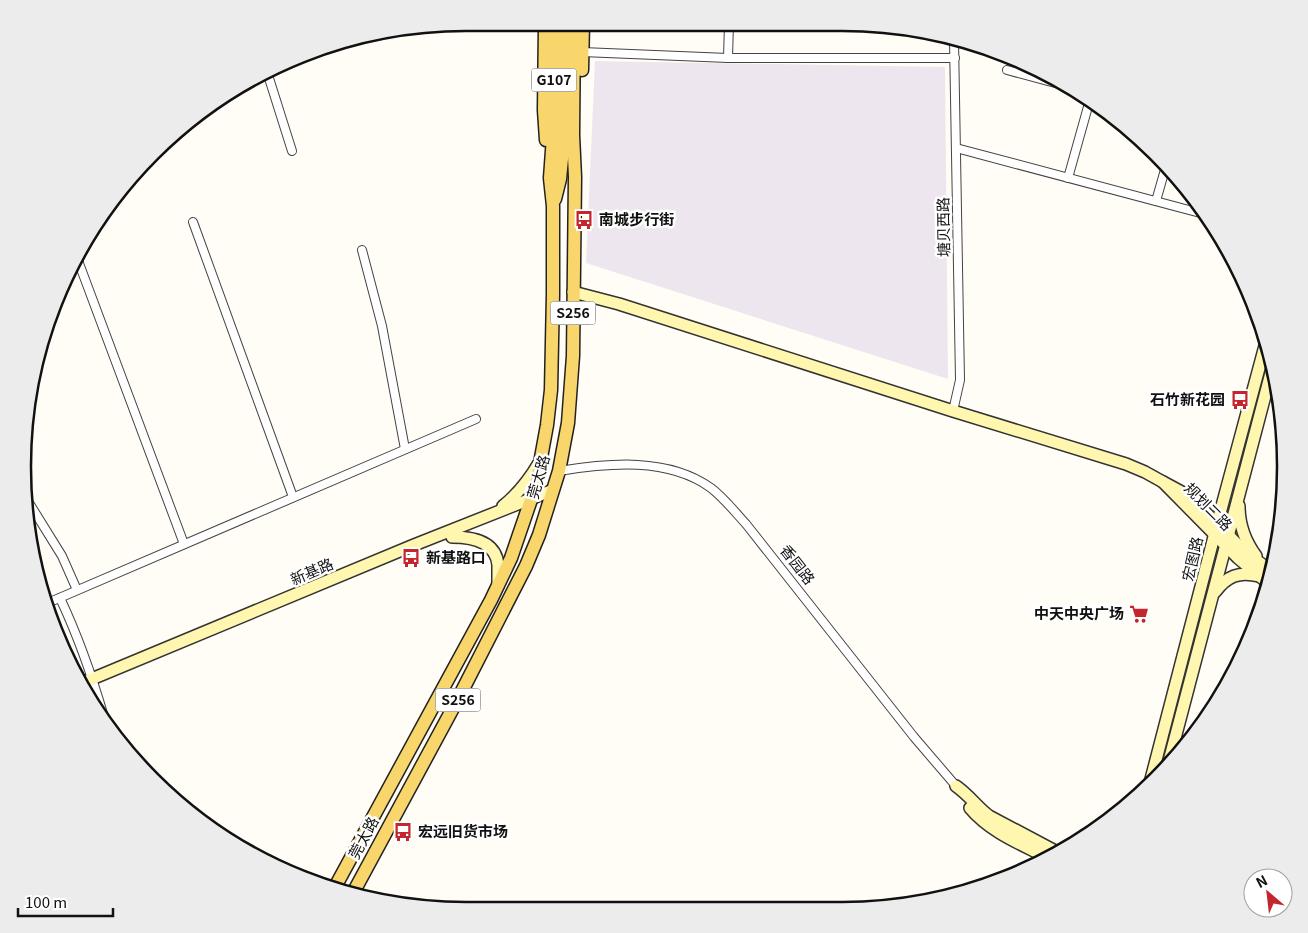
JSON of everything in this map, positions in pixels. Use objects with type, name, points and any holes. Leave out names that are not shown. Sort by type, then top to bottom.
[{"type":"main road","points":[[545,31],[544,110],[550,178]]},
{"type":"main road","name":"莞太路","points":[[338,882],[498,586],[511,558],[531,502],[541,459],[551,390],[553,206],[550,178],[553,137],[554,31]]},
{"type":"main road","points":[[553,206],[560,179],[563,149],[564,31]]},
{"type":"main road","name":"莞太路","points":[[357,888],[459,697],[526,566],[559,471],[564,450],[571,395],[576,177],[573,135],[574,31]]},
{"type":"main road","points":[[576,177],[581,138],[583,31]]},
{"type":"main road","points":[[563,149],[574,207]]},
{"type":"street","points":[[728,58],[729,31]]},
{"type":"street","name":"塘贝西路","points":[[952,411],[960,380],[954,46]]},
{"type":"street","points":[[582,52],[728,58],[955,58]]},
{"type":"street","points":[[1007,70],[1038,78]]},
{"type":"street","points":[[269,79],[292,151]]},
{"type":"street","points":[[1068,178],[1088,108]]},
{"type":"street","points":[[956,148],[1193,211]]},
{"type":"street","points":[[1156,201],[1164,174]]},
{"type":"street","points":[[193,222],[293,497]]},
{"type":"street","points":[[362,250],[382,326],[405,449]]},
{"type":"street","points":[[80,268],[184,544]]},
{"type":"street","name":"规划二路","points":[[573,292],[619,304],[952,411],[1126,464],[1164,482],[1216,529],[1238,558],[1263,575]]},
{"type":"street","name":"宏图路","points":[[1154,769],[1262,356]]},
{"type":"street","name":"宏图路","points":[[1172,749],[1268,383]]},
{"type":"street","points":[[53,601],[476,419]]},
{"type":"street","points":[[491,514],[514,497],[532,475],[541,459]]},
{"type":"street","name":"香园路","points":[[559,471],[602,466],[648,466],[671,470],[688,476],[710,488],[746,524],[914,737],[956,786],[966,793],[989,816],[1050,848]]},
{"type":"street","name":"新基路","points":[[90,684],[452,537],[552,494]]},
{"type":"street","points":[[1238,495],[1241,528],[1264,571]]},
{"type":"street","name":"新基路","points":[[90,684],[491,514],[531,502]]},
{"type":"street","points":[[34,510],[62,556],[77,590]]},
{"type":"street","points":[[452,537],[474,539],[489,546],[495,554],[498,564],[498,586]]},
{"type":"street","points":[[1226,540],[1261,564]]},
{"type":"street","points":[[1212,596],[1222,582],[1232,577],[1243,574],[1262,577]]},
{"type":"street","points":[[60,598],[74,628],[88,681]]},
{"type":"street","name":"香园路","points":[[956,786],[960,796],[992,829],[1040,854]]},
{"type":"shaded area","points":[[595,61],[945,67],[948,379],[586,263]]},
{"type":"place","name":"南城步行街","points":[[584,220]]},
{"type":"place","name":"石竹新花园","points":[[1240,400]]},
{"type":"place","name":"新基路口","points":[[411,558]]},
{"type":"place","name":"中天中央广场","points":[[1139,614]]},
{"type":"place","name":"宏远旧货市场","points":[[403,832]]}]
